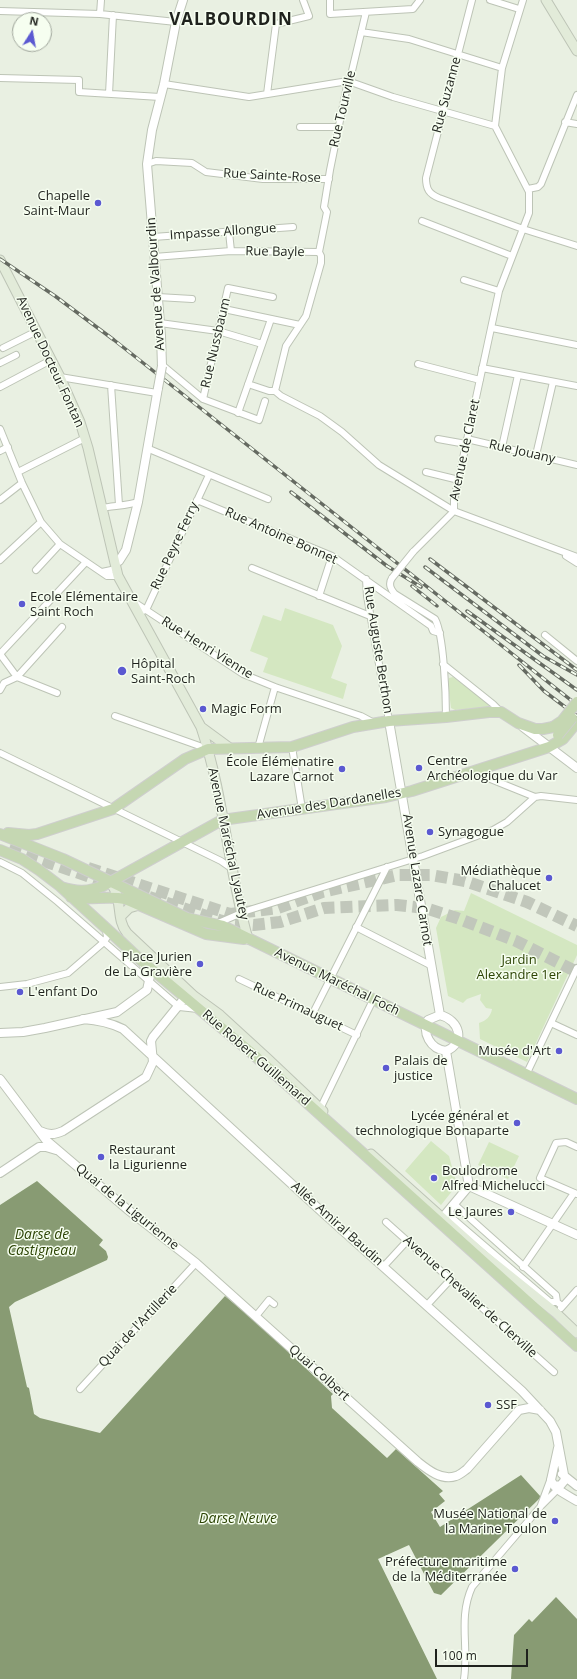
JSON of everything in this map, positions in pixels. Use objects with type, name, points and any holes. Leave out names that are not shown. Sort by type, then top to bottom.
[{"type":"main road","points":[[546,0],[576,46]]},
{"type":"main road","name":"Avenue Docteur Fontan","points":[[2,263],[37,331],[50,360],[60,377],[80,422],[116,569],[132,601],[142,612]]},
{"type":"main road","name":"Avenue Maréchal Lyautey","points":[[142,612],[201,727],[208,749],[231,868],[248,939]]},
{"type":"main road","points":[[556,738],[562,721],[577,702]]},
{"type":"main road","points":[[556,738],[577,711]]},
{"type":"main road","points":[[0,833],[17,835],[37,834],[113,809],[186,759],[208,749],[292,748],[353,727],[389,721],[489,712],[501,712],[518,723],[538,729],[556,738]]},
{"type":"main road","points":[[556,738],[577,722]]},
{"type":"main road","points":[[201,727],[231,748]]},
{"type":"main road","name":"Avenue des Dardanelles","points":[[60,886],[72,890],[87,891],[103,886],[222,820],[403,793],[478,770],[556,738]]},
{"type":"main road","points":[[0,827],[51,850],[63,859]]},
{"type":"main road","points":[[0,833],[63,859]]},
{"type":"main road","points":[[0,850],[28,863],[60,886]]},
{"type":"main road","name":"Avenue Maréchal Foch","points":[[63,859],[187,918],[224,926],[577,1099]]},
{"type":"main road","points":[[110,882],[117,891],[119,898]]},
{"type":"main road","name":"Rue Robert Guillemard","points":[[60,886],[106,930],[200,1009],[441,1219]]},
{"type":"main road","points":[[71,897],[85,900],[119,898],[206,934],[248,939]]},
{"type":"main road","name":"Rue Robert Guillemard","points":[[119,898],[121,922],[127,933],[184,986],[226,1021],[318,1111],[410,1195],[441,1219]]},
{"type":"main road","points":[[121,916],[129,908],[139,905]]},
{"type":"main road","points":[[441,1219],[452,1234],[577,1346]]},
{"type":"main road","points":[[441,1219],[494,1264],[559,1307],[577,1333]]},
{"type":"street","points":[[100,14],[101,0]]},
{"type":"street","name":"Avenue de Valbourdin","points":[[116,569],[126,550],[138,502],[162,365],[147,164],[152,130],[164,84],[176,22],[183,0]]},
{"type":"street","points":[[267,94],[276,24],[309,16],[303,0]]},
{"type":"street","points":[[330,0],[330,14],[413,9],[420,0]]},
{"type":"street","name":"Rue Suzanne","points":[[472,0],[442,111],[426,178],[427,190],[432,195],[439,198],[523,229]]},
{"type":"street","points":[[490,0],[520,9]]},
{"type":"street","points":[[164,84],[248,97],[348,81],[393,97],[495,126],[502,68],[523,0]]},
{"type":"street","points":[[0,11],[100,14],[176,22]]},
{"type":"street","name":"Rue Tourville","points":[[275,392],[286,346],[306,316],[321,263],[321,256],[318,252],[327,212],[324,207],[330,170],[348,81],[366,12]]},
{"type":"street","points":[[109,94],[113,15]]},
{"type":"street","points":[[361,32],[409,39],[502,68]]},
{"type":"street","points":[[0,78],[79,80],[79,92],[160,97]]},
{"type":"street","points":[[528,189],[541,184],[565,122],[577,96]]},
{"type":"street","points":[[565,122],[577,124]]},
{"type":"street","name":"Avenue de Claret","points":[[446,717],[440,632],[435,619],[392,591],[390,583],[392,578],[413,552],[454,511],[454,500],[499,291],[530,208],[528,189],[495,126]]},
{"type":"street","points":[[300,127],[338,127]]},
{"type":"street","name":"Rue Sainte-Rose","points":[[147,164],[156,161],[192,163],[206,172],[263,179],[329,179]]},
{"type":"street","points":[[422,221],[512,256]]},
{"type":"street","name":"Impasse Allongue","points":[[153,237],[293,227]]},
{"type":"street","points":[[523,229],[577,246]]},
{"type":"street","name":"Rue Bayle","points":[[229,232],[231,251]]},
{"type":"street","name":"Rue Bayle","points":[[154,257],[231,251],[318,252]]},
{"type":"street","points":[[464,280],[499,291]]},
{"type":"street","name":"Rue Nussbaum","points":[[203,399],[228,288],[273,297]]},
{"type":"street","points":[[158,297],[192,299]]},
{"type":"street","points":[[224,309],[300,325]]},
{"type":"street","points":[[238,413],[271,319]]},
{"type":"street","points":[[160,323],[218,331],[262,344]]},
{"type":"street","points":[[492,328],[577,346]]},
{"type":"street","points":[[4,348],[37,331]]},
{"type":"street","points":[[0,363],[16,356]]},
{"type":"street","points":[[0,387],[50,360]]},
{"type":"street","points":[[418,364],[480,380]]},
{"type":"street","points":[[162,365],[203,399],[238,413],[259,420],[265,401]]},
{"type":"street","points":[[482,368],[577,386]]},
{"type":"street","points":[[502,447],[518,375]]},
{"type":"street","points":[[60,377],[111,385],[158,390]]},
{"type":"street","points":[[536,455],[553,382]]},
{"type":"street","points":[[248,384],[275,392],[320,416],[342,432],[379,466],[454,511],[560,552],[577,557]]},
{"type":"street","points":[[111,385],[119,504]]},
{"type":"street","points":[[0,429],[22,483],[41,522],[60,544],[107,576],[116,569]]},
{"type":"street","points":[[18,472],[85,438]]},
{"type":"street","name":"Rue Jouany","points":[[438,439],[502,447],[577,465]]},
{"type":"street","points":[[0,451],[8,447]]},
{"type":"street","points":[[148,449],[268,499]]},
{"type":"street","points":[[426,472],[459,480]]},
{"type":"street","name":"Rue Peyre Ferry","points":[[142,612],[208,475]]},
{"type":"street","points":[[0,500],[22,483]]},
{"type":"street","name":"Rue Antoine Bonnet","points":[[197,500],[332,556],[431,626],[433,631],[440,632]]},
{"type":"street","points":[[102,508],[119,504],[134,504],[138,502]]},
{"type":"street","points":[[0,560],[41,522]]},
{"type":"street","points":[[36,570],[60,544]]},
{"type":"street","points":[[560,552],[577,563]]},
{"type":"street","points":[[319,596],[332,556]]},
{"type":"street","points":[[17,678],[0,654],[86,562]]},
{"type":"street","points":[[252,568],[370,616]]},
{"type":"street","name":"Rue Auguste Berthon","points":[[366,579],[370,616],[389,721]]},
{"type":"street","name":"Rue Henri Vienne","points":[[142,612],[243,674],[376,723]]},
{"type":"street","points":[[17,678],[62,627]]},
{"type":"street","points":[[545,635],[577,661]]},
{"type":"street","points":[[443,664],[501,712]]},
{"type":"street","points":[[0,690],[2,681],[17,678],[57,693]]},
{"type":"street","points":[[258,748],[276,687]]},
{"type":"street","points":[[115,716],[208,749]]},
{"type":"street","name":"Avenue Lazare Carnot","points":[[389,721],[403,793],[440,1015]]},
{"type":"street","points":[[518,723],[556,738],[577,768]]},
{"type":"street","points":[[292,748],[302,809]]},
{"type":"street","points":[[0,753],[183,842],[221,861],[231,868]]},
{"type":"street","points":[[478,770],[481,774],[488,778],[535,797],[542,796],[577,800]]},
{"type":"street","points":[[216,924],[241,912],[413,859],[493,830],[506,822],[535,797]]},
{"type":"street","points":[[0,862],[22,873],[58,902],[178,1007],[200,1009]]},
{"type":"street","points":[[313,1013],[386,867]]},
{"type":"street","points":[[356,927],[432,966]]},
{"type":"street","points":[[0,987],[27,984],[68,973],[104,942],[107,937],[106,930]]},
{"type":"street","points":[[0,1033],[23,1032],[117,1012],[147,990],[150,976],[143,962]]},
{"type":"street","points":[[526,1075],[575,976],[577,968]]},
{"type":"street","name":"Rue Primauguet","points":[[239,979],[357,1035]]},
{"type":"street","points":[[0,1172],[146,1077],[153,1062],[153,1037],[185,997],[184,986]]},
{"type":"street","points":[[318,1111],[374,1000]]},
{"type":"street","points":[[440,1015],[451,1019],[455,1024],[458,1034],[457,1041],[453,1047],[446,1052],[435,1047],[428,1040],[426,1034],[428,1020],[440,1015]]},
{"type":"street","name":"Allée Amiral Baudin","points":[[83,1020],[100,1020],[112,1023],[123,1029],[198,1099],[522,1391],[550,1421],[556,1432],[564,1476]]},
{"type":"street","points":[[551,1022],[577,1035]]},
{"type":"street","points":[[441,1219],[469,1186],[446,1052]]},
{"type":"street","name":"Quai de la Ligurienne","points":[[0,1079],[48,1141],[126,1209],[196,1263]]},
{"type":"street","points":[[38,1130],[54,1135],[63,1131]]},
{"type":"street","points":[[59,1151],[57,1138],[63,1131]]},
{"type":"street","points":[[523,1267],[576,1193],[540,1178],[556,1143],[566,1142],[577,1147]]},
{"type":"street","points":[[39,1147],[46,1147],[59,1151]]},
{"type":"street","points":[[469,1186],[577,1235]]},
{"type":"street","points":[[452,1207],[556,1295],[559,1307]]},
{"type":"street","points":[[452,1207],[452,1218],[550,1302],[559,1307]]},
{"type":"street","name":"Avenue Chevalier de Clerville","points":[[386,1222],[554,1372]]},
{"type":"street","points":[[384,1266],[407,1241]]},
{"type":"street","name":"Quai Colbert","points":[[196,1263],[418,1462],[432,1472],[444,1477],[456,1476],[467,1469],[519,1410]]},
{"type":"street","name":"Quai de l'Artillerie","points":[[80,1389],[196,1263]]},
{"type":"street","points":[[492,1269],[550,1312],[559,1307],[577,1290]]},
{"type":"street","points":[[427,1305],[451,1279]]},
{"type":"street","points":[[256,1316],[269,1300],[274,1304]]},
{"type":"street","points":[[519,1410],[522,1405],[522,1391]]},
{"type":"street","points":[[519,1410],[529,1408],[540,1410]]},
{"type":"street","points":[[541,1506],[552,1476],[558,1443]]},
{"type":"street","points":[[552,1476],[553,1474],[559,1472],[576,1485]]},
{"type":"street","points":[[552,1476],[552,1483],[577,1501]]},
{"type":"street","points":[[464,1679],[466,1666],[464,1614],[466,1599],[472,1587],[558,1486],[565,1480],[564,1476]]},
{"type":"green space","points":[[285,608],[333,625],[342,646],[331,678],[347,684],[343,699],[263,672],[268,658],[250,651],[263,615],[281,621]]},
{"type":"green space","points":[[453,677],[490,705],[490,707],[455,710],[451,708],[448,684],[449,678]]},
{"type":"green space","name":"Jardin Alexandre 1er","points":[[471,893],[577,945],[577,955],[527,1062],[480,1039],[479,1023],[488,1018],[492,1009],[486,1008],[480,1000],[481,994],[467,999],[463,1003],[448,996],[436,928],[441,917],[455,910],[464,911]]},
{"type":"green space","name":"Boulodrome Alfred Michelucci","points":[[431,1141],[449,1156],[457,1185],[441,1205],[405,1171]]},
{"type":"green space","points":[[489,1142],[519,1156],[508,1179],[478,1165]]},
{"type":"water","name":"Darse Neuve","points":[[37,1181],[103,1240],[99,1245],[106,1251],[108,1257],[107,1260],[15,1302],[9,1307],[34,1414],[40,1418],[100,1433],[225,1296],[296,1356],[298,1361],[333,1394],[331,1396],[332,1408],[387,1458],[396,1449],[443,1491],[439,1494],[445,1501],[431,1512],[440,1527],[521,1475],[541,1497],[441,1595],[434,1593],[409,1545],[378,1559],[437,1679],[0,1679],[0,1205]]},
{"type":"water","points":[[556,1597],[577,1619],[577,1679],[511,1679],[514,1635],[529,1619],[532,1622]]},
{"type":"tunnel","points":[[9,849],[99,880]]},
{"type":"tunnel","points":[[88,868],[230,914],[278,908],[322,892],[398,875],[431,875],[465,881],[527,902],[577,926]]},
{"type":"tunnel","points":[[149,897],[230,923],[254,925],[280,922],[324,908],[397,905],[425,908],[457,918],[516,941],[577,972]]},
{"type":"railway","points":[[0,259],[55,296],[114,340],[577,705]]},
{"type":"railway","points":[[291,492],[387,566],[421,587]]},
{"type":"railway","points":[[430,559],[577,670]]},
{"type":"railway","points":[[425,567],[543,656],[577,675]]},
{"type":"railway","points":[[412,586],[437,606]]},
{"type":"railway","points":[[467,611],[577,690]]},
{"type":"railway","points":[[519,665],[544,691],[577,716]]},
{"type":"place","name":"Chapelle Saint-Maur","points":[[98,203]]},
{"type":"place","name":"Ecole Elémentaire Saint Roch","points":[[22,604]]},
{"type":"place","name":"Hôpital Saint-Roch","points":[[122,671]]},
{"type":"place","name":"Magic Form","points":[[203,709]]},
{"type":"place","name":"Centre Archéologique du Var","points":[[419,768]]},
{"type":"place","name":"École Élémenatire Lazare Carnot","points":[[342,769]]},
{"type":"place","name":"Synagogue","points":[[430,832]]},
{"type":"place","name":"Médiathèque Chalucet","points":[[549,878]]},
{"type":"place","name":"Place Jurien de La Gravière","points":[[200,964]]},
{"type":"place","name":"L'enfant Do","points":[[20,992]]},
{"type":"place","name":"Musée d'Art","points":[[559,1051]]},
{"type":"place","name":"Palais de justice","points":[[386,1068]]},
{"type":"place","name":"Lycée général et technologique Bonaparte","points":[[517,1123]]},
{"type":"place","name":"Restaurant la Ligurienne","points":[[101,1157]]},
{"type":"place","name":"Boulodrome Alfred Michelucci","points":[[434,1178]]},
{"type":"place","name":"Le Jaures","points":[[511,1212]]},
{"type":"place","name":"SSF","points":[[488,1405]]},
{"type":"place","name":"Musée National de la Marine Toulon","points":[[555,1521]]},
{"type":"place","name":"Préfecture maritime de la Méditerranée","points":[[515,1569]]},
{"type":"district","name":"VALBOURDIN","points":[[231,20]]},
{"type":"water label","name":"Darse de Castigneau","points":[[42,1244]]}]
